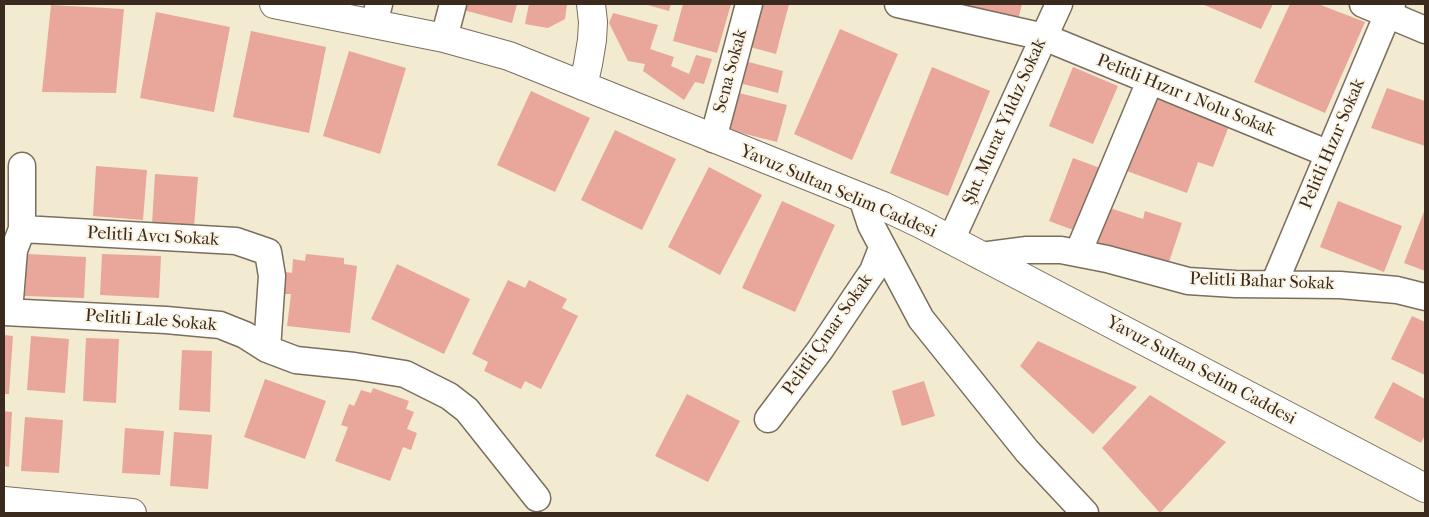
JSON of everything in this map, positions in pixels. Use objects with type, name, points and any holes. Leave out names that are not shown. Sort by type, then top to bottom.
[{"type":"street","name":"Yavuz Sultan Selim Caddesi","points":[[274,4],[376,14],[444,38],[509,56],[862,198],[921,224],[1425,488]]},
{"type":"street","points":[[444,38],[452,4]]},
{"type":"street","points":[[583,86],[592,40],[591,4]]},
{"type":"street","name":"Sena Sokak","points":[[713,139],[749,4]]},
{"type":"street","name":"Pelitli Hızır 1 Nolu Sokak","points":[[898,4],[1044,37],[1329,154]]},
{"type":"street","name":"Şht. Murat Yıldız Sokak","points":[[951,240],[1059,4]]},
{"type":"street","points":[[1363,4],[1390,9],[1425,30]]},
{"type":"street","name":"Pelitli Hızır Sokak","points":[[1274,284],[1390,9]]},
{"type":"street","points":[[1078,253],[1150,81]]},
{"type":"street","points":[[6,312],[14,250],[22,229],[22,166]]},
{"type":"street","points":[[862,198],[871,225],[882,248],[921,318],[1027,452],[1085,513]]},
{"type":"street","name":"Pelitli Avcı Sokak","points":[[22,229],[236,242],[268,252],[272,276],[267,349]]},
{"type":"street","name":"Pelitli Çınar Sokak","points":[[768,420],[820,350],[872,271],[882,248]]},
{"type":"street","name":"Pelitli Bahar Sokak","points":[[981,256],[1027,250],[1061,250],[1107,258],[1188,281],[1235,284],[1340,285],[1397,290],[1425,297]]},
{"type":"street","name":"Pelitli Lale Sokak","points":[[6,312],[166,320],[220,325],[245,335],[267,349],[296,360],[405,374],[449,396],[467,410],[537,498]]},
{"type":"street","points":[[4,501],[132,513]]},
{"type":"building","points":[[457,4],[517,4],[512,23],[456,8]]},
{"type":"building","points":[[529,4],[567,4],[565,19],[548,28],[525,24]]},
{"type":"building","points":[[644,4],[671,4],[669,11]]},
{"type":"building","points":[[683,4],[731,4],[717,53],[673,41]]},
{"type":"building","points":[[750,4],[789,4],[776,54],[739,44]]},
{"type":"building","points":[[960,4],[1022,4],[1018,20]]},
{"type":"building","points":[[1202,4],[1273,4],[1261,29]]},
{"type":"building","points":[[1290,4],[1318,4],[1365,22],[1325,113],[1254,82]]},
{"type":"building","points":[[51,5],[124,9],[116,93],[42,92]]},
{"type":"building","points":[[156,12],[230,27],[214,112],[140,98]]},
{"type":"building","points":[[613,13],[658,25],[650,49],[674,57],[671,66],[689,74],[696,55],[712,59],[704,84],[695,82],[684,100],[643,71],[645,64],[628,61],[609,23]]},
{"type":"building","points":[[840,29],[898,54],[852,160],[794,134]]},
{"type":"building","points":[[251,31],[326,47],[309,133],[233,117]]},
{"type":"building","points":[[349,51],[406,68],[380,154],[323,136]]},
{"type":"building","points":[[737,59],[783,71],[778,93],[732,81]]},
{"type":"building","points":[[932,67],[990,91],[948,196],[890,173]]},
{"type":"building","points":[[1073,67],[1118,86],[1093,144],[1049,126]]},
{"type":"building","points":[[1387,88],[1425,101],[1425,146],[1371,128]]},
{"type":"building","points":[[727,90],[787,105],[777,142],[718,127]]},
{"type":"building","points":[[531,91],[590,118],[555,192],[497,165]]},
{"type":"building","points":[[1154,98],[1229,126],[1213,167],[1198,162],[1187,193],[1127,171]]},
{"type":"building","points":[[615,130],[676,159],[642,230],[581,200]]},
{"type":"building","points":[[1073,158],[1100,168],[1076,231],[1049,221]]},
{"type":"building","points":[[96,166],[147,170],[143,220],[93,216]]},
{"type":"building","points":[[709,167],[762,195],[720,275],[668,247]]},
{"type":"building","points":[[155,174],[198,177],[194,227],[152,224]]},
{"type":"building","points":[[782,201],[835,225],[795,312],[742,288]]},
{"type":"building","points":[[1338,201],[1402,226],[1384,272],[1320,247]]},
{"type":"building","points":[[1104,206],[1143,219],[1145,211],[1182,223],[1167,268],[1092,243]]},
{"type":"building","points":[[1425,209],[1425,271],[1404,263]]},
{"type":"building","points":[[27,254],[86,257],[84,298],[25,296]]},
{"type":"building","points":[[102,254],[161,256],[159,298],[100,295]]},
{"type":"building","points":[[306,254],[344,258],[344,264],[357,266],[350,333],[287,326],[291,294],[283,294],[285,272],[292,273],[293,259],[305,261]]},
{"type":"building","points":[[397,264],[470,299],[444,354],[371,319]]},
{"type":"building","points":[[508,280],[525,288],[529,280],[567,299],[562,308],[578,316],[541,389],[525,381],[521,389],[484,371],[488,362],[472,354]]},
{"type":"building","points":[[1412,316],[1425,322],[1425,375],[1391,359]]},
{"type":"building","points":[[4,335],[13,336],[9,394],[4,394]]},
{"type":"building","points":[[31,336],[69,339],[65,393],[27,390]]},
{"type":"building","points":[[86,338],[119,339],[116,403],[83,401]]},
{"type":"building","points":[[1038,341],[1137,387],[1093,434],[1020,366]]},
{"type":"building","points":[[182,350],[212,351],[210,412],[179,410]]},
{"type":"building","points":[[265,379],[326,401],[305,459],[244,437]]},
{"type":"building","points":[[924,381],[935,416],[902,426],[892,391]]},
{"type":"building","points":[[1393,382],[1425,399],[1425,435],[1421,443],[1374,418]]},
{"type":"building","points":[[373,388],[409,401],[406,409],[414,412],[407,429],[417,433],[411,450],[403,447],[390,481],[335,461],[348,427],[341,425],[349,404],[354,406],[361,390],[371,393]]},
{"type":"building","points":[[687,394],[740,421],[708,482],[655,456]]},
{"type":"building","points":[[1150,395],[1226,442],[1160,513],[1102,448]]},
{"type":"building","points":[[4,411],[12,412],[9,467],[4,466]]},
{"type":"building","points":[[25,417],[63,420],[59,473],[21,471]]},
{"type":"building","points":[[125,428],[164,431],[160,475],[122,473]]},
{"type":"building","points":[[174,432],[212,435],[208,489],[170,486]]}]
